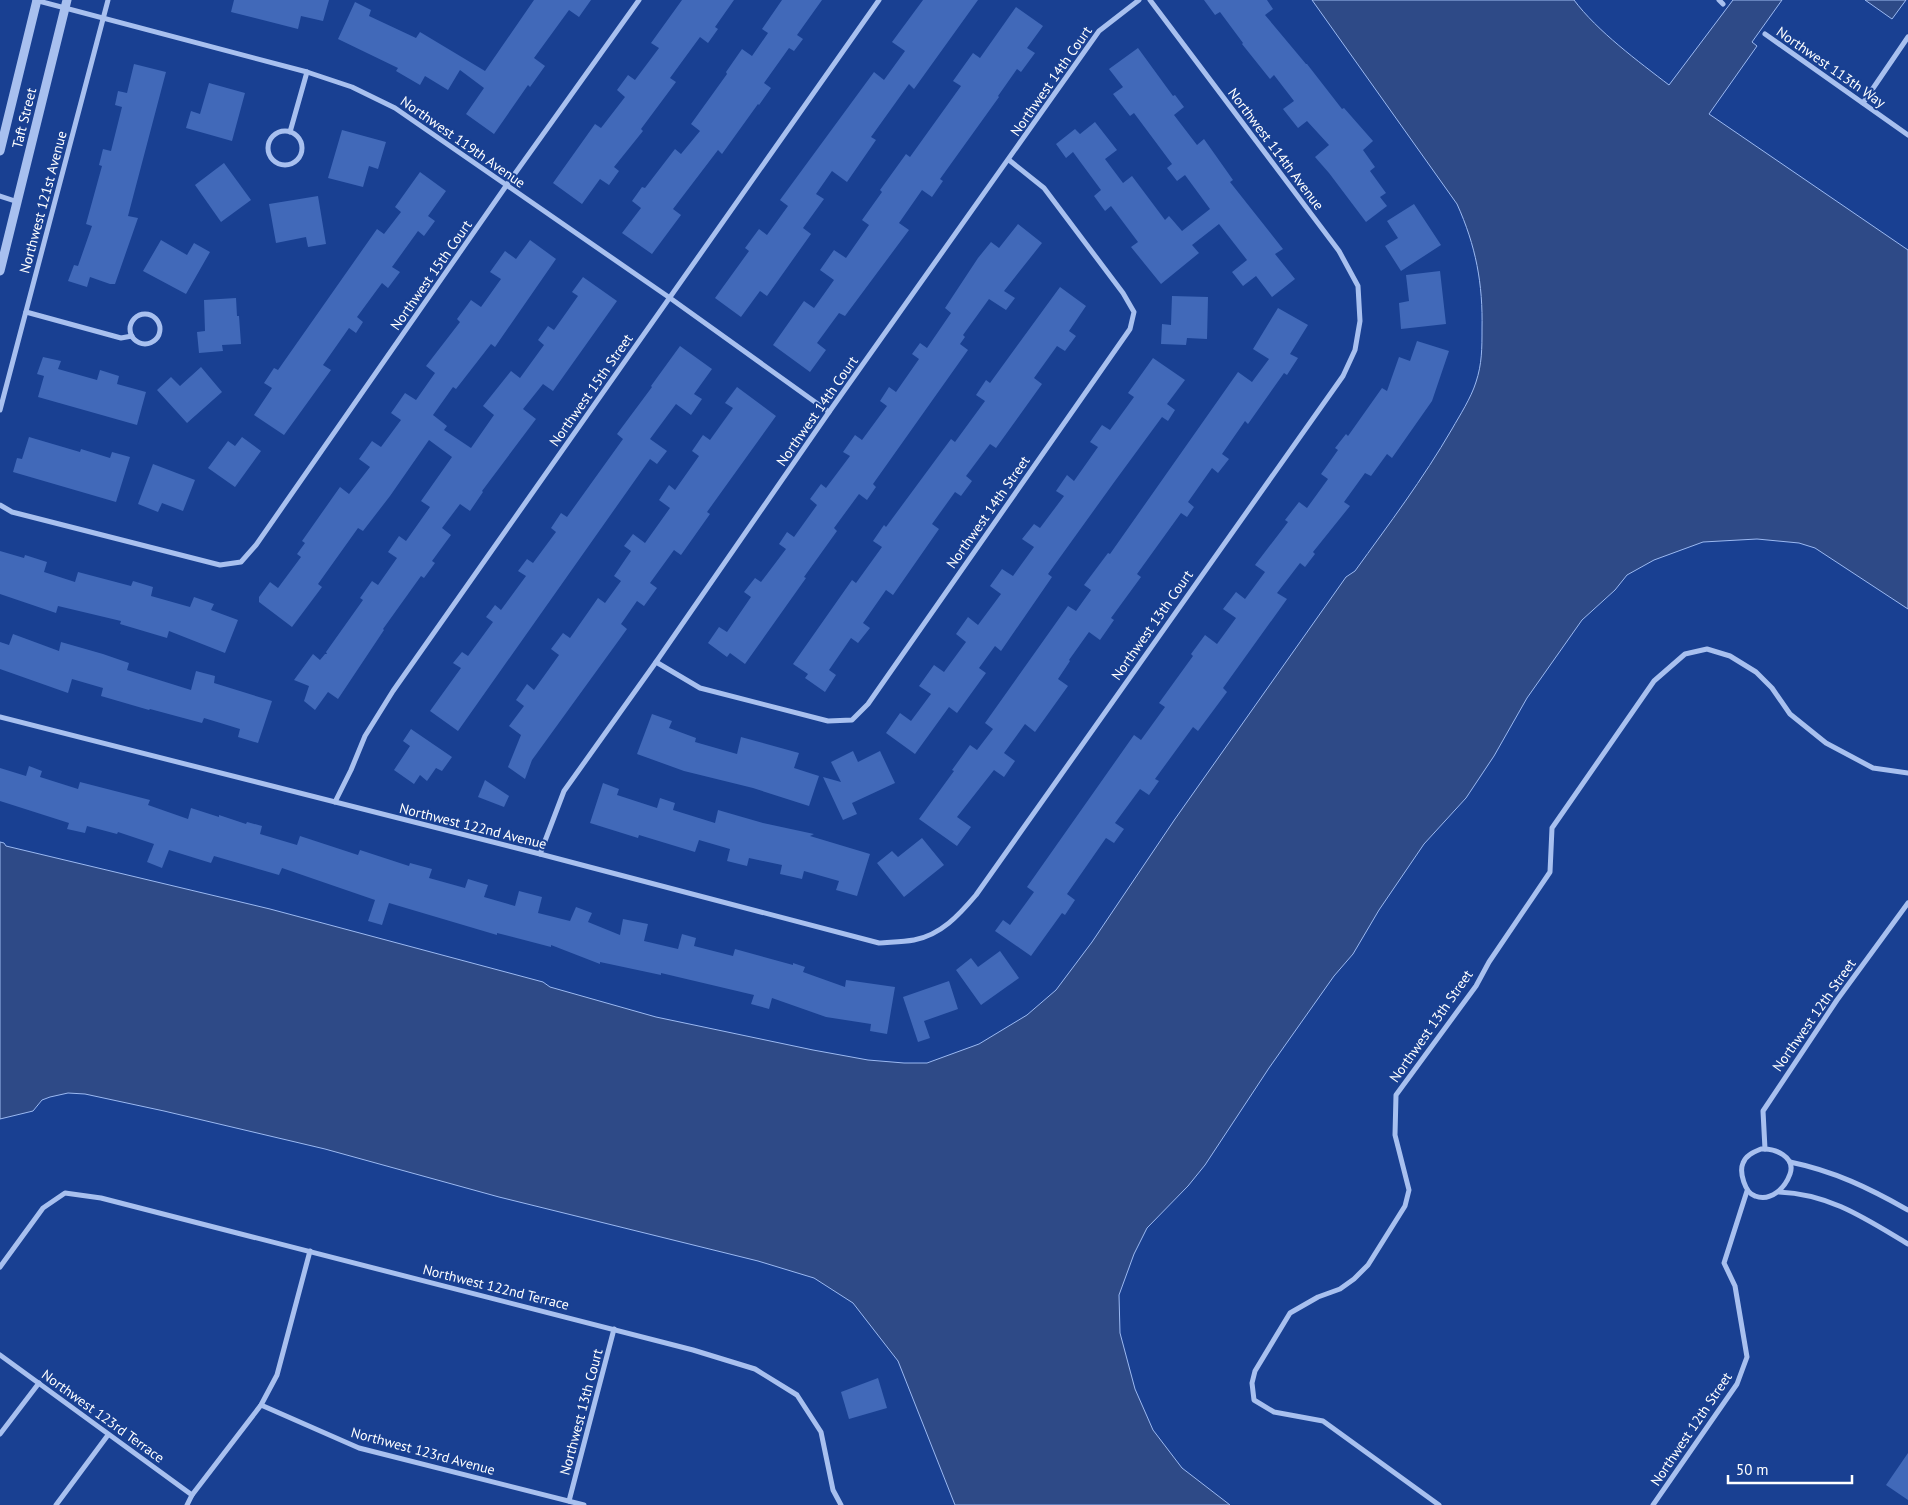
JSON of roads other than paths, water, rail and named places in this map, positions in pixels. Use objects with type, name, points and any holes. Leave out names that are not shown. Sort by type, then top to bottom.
[{"type":"street","name":"Northwest 119th Avenue","points":[[35,0],[66,4],[103,18],[307,72],[352,87],[395,108],[670,298],[829,412]]},
{"type":"street","name":"Taft Street","points":[[0,151],[35,0]]},
{"type":"street","name":"Northwest 121st Avenue","points":[[0,410],[108,0]]},
{"type":"street","name":"Northwest 15th Court","points":[[0,505],[12,512],[220,565],[241,562],[262,537],[506,186],[639,0]]},
{"type":"street","name":"Northwest 15th Street","points":[[335,802],[365,736],[393,692],[880,0]]},
{"type":"street","name":"Northwest 14th Court","points":[[540,854],[564,791],[829,412],[1099,31],[1139,0]]},
{"type":"street","name":"Northwest 114th Avenue","points":[[1150,0],[1338,251],[1358,286],[1360,321]]},
{"type":"street","name":"Taft Street","points":[[0,271],[66,4]]},
{"type":"street","name":"Northwest 113th Way","points":[[1765,34],[1908,135]]},
{"type":"street","points":[[1863,103],[1908,37]]},
{"type":"street","points":[[290,132],[307,72]]},
{"type":"street","points":[[280,132],[290,132],[299,139],[301,146],[300,154],[293,162],[278,163],[270,156],[269,142],[273,136],[280,132]]},
{"type":"street","name":"Northwest 14th Street","points":[[656,662],[700,688],[828,721],[852,720],[868,704],[1130,329],[1134,312],[1123,293],[1044,188],[1009,160]]},
{"type":"street","points":[[0,196],[18,202]]},
{"type":"street","points":[[26,312],[121,338],[132,336]]},
{"type":"street","points":[[140,316],[150,316],[158,322],[159,334],[151,343],[139,343],[132,336],[131,325],[134,319],[140,316]]},
{"type":"street","name":"Northwest 13th Court","points":[[940,930],[958,915],[976,895],[1342,376],[1355,350],[1360,321]]},
{"type":"street","name":"Northwest 13th Street","points":[[1439,1505],[1323,1421],[1274,1412],[1254,1400],[1252,1383],[1255,1371],[1290,1313],[1318,1297],[1340,1289],[1354,1279],[1368,1265],[1405,1206],[1409,1190],[1395,1135],[1396,1095],[1476,986],[1489,962],[1550,872],[1552,828],[1654,681],[1685,654],[1707,649],[1730,656],[1756,672],[1772,688],[1790,714],[1826,743],[1873,768],[1908,773]]},
{"type":"street","name":"Northwest 122nd Avenue","points":[[0,717],[879,942],[915,940],[940,930]]},
{"type":"street","name":"Northwest 12th Street","points":[[1765,1149],[1762,1111],[1837,1000],[1908,903]]},
{"type":"street","points":[[1779,1192],[1792,1169],[1790,1162],[1782,1154],[1772,1149],[1765,1149],[1750,1154],[1743,1163],[1743,1176],[1747,1191],[1756,1197],[1779,1192],[1801,1193],[1840,1205],[1908,1244]]},
{"type":"street","points":[[1790,1162],[1814,1167],[1848,1178],[1908,1210]]},
{"type":"street","name":"Northwest 12th Street","points":[[1653,1505],[1737,1384],[1746,1358],[1735,1286],[1724,1263],[1747,1191]]},
{"type":"street","name":"Northwest 122nd Terrace","points":[[0,1266],[44,1208],[65,1193],[101,1198],[693,1350],[755,1369],[797,1395],[821,1432],[833,1490],[841,1505]]},
{"type":"street","points":[[187,1505],[192,1495],[261,1405],[277,1375],[310,1251]]},
{"type":"street","name":"Northwest 13th Court","points":[[569,1501],[614,1329]]},
{"type":"street","name":"Northwest 123rd Terrace","points":[[0,1355],[192,1495]]},
{"type":"street","points":[[0,1434],[39,1383]]},
{"type":"street","name":"Northwest 123rd Avenue","points":[[261,1405],[359,1448],[584,1505]]},
{"type":"street","points":[[56,1505],[108,1435]]},
{"type":"water","points":[[1312,0],[1574,0],[1583,12],[1606,34],[1669,85],[1733,0],[1782,0],[1752,42],[1757,46],[1709,114],[1908,250],[1908,609],[1815,548],[1799,543],[1757,539],[1703,542],[1654,560],[1627,575],[1615,590],[1582,620],[1527,698],[1494,756],[1466,798],[1424,844],[1379,910],[1353,954],[1334,976],[1269,1068],[1205,1165],[1188,1186],[1147,1228],[1134,1254],[1119,1295],[1120,1333],[1135,1389],[1153,1430],[1182,1468],[1230,1505],[955,1505],[898,1361],[853,1303],[814,1278],[758,1261],[499,1197],[325,1149],[85,1094],[68,1093],[50,1097],[42,1100],[33,1111],[0,1119],[0,842],[6,846],[270,909],[543,982],[550,987],[656,1017],[868,1060],[927,1063],[979,1044],[1027,1015],[1056,990],[1092,942],[1175,819],[1346,577],[1355,571],[1405,501],[1441,448],[1462,412],[1478,375],[1482,343],[1480,281],[1474,250],[1457,204]]},
{"type":"water","points":[[1865,0],[1906,0],[1892,19]]}]
